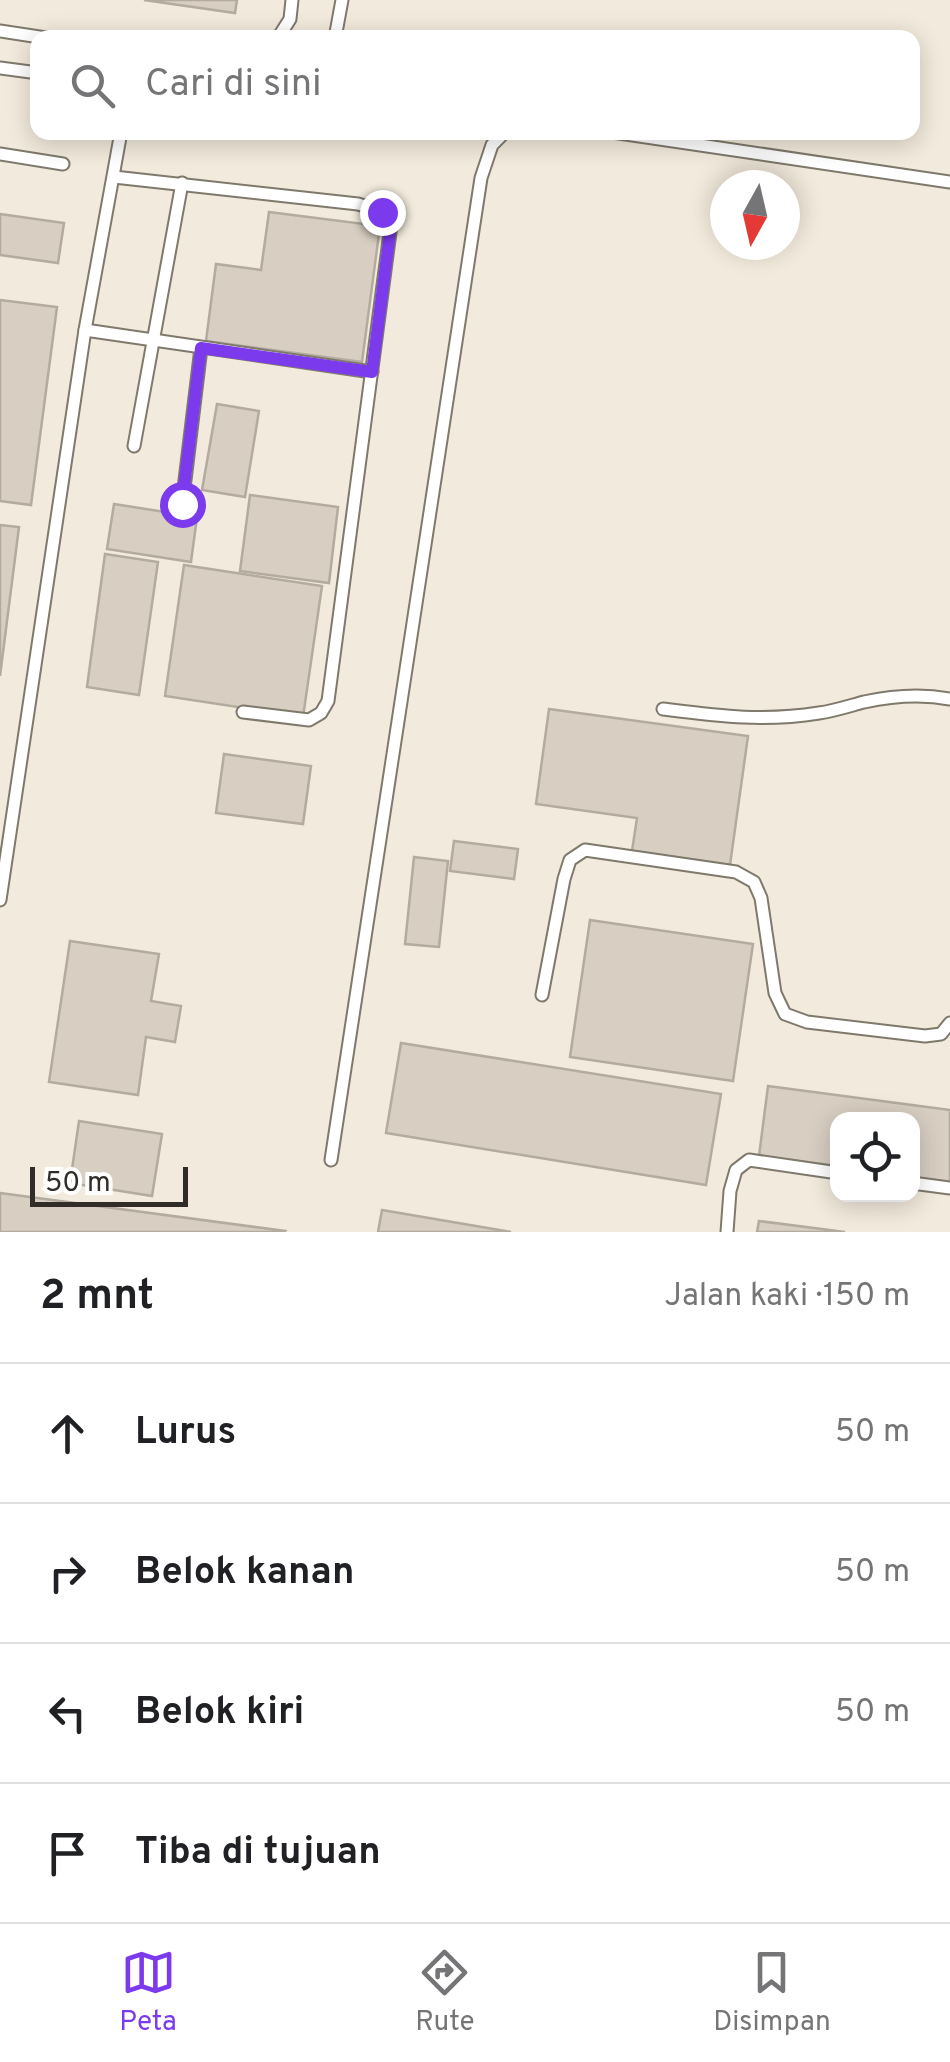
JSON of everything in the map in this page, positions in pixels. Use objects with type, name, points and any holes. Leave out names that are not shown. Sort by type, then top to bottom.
[{"type":"lane","points":[[283,30],[290,19],[292,0]]},
{"type":"lane","points":[[336,30],[342,0]]},
{"type":"lane","points":[[0,31],[30,36]]},
{"type":"lane","points":[[0,68],[30,72]]},
{"type":"lane","points":[[0,900],[86,330],[120,140]]},
{"type":"lane","points":[[331,1160],[481,178],[497,140]]},
{"type":"lane","points":[[666,140],[950,182]]},
{"type":"lane","points":[[0,154],[62,164]]},
{"type":"lane","points":[[114,177],[358,204],[382,212],[391,225],[328,701],[321,713],[309,720],[242,712]]},
{"type":"lane","points":[[134,446],[182,184]]},
{"type":"lane","points":[[86,330],[372,372]]},
{"type":"lane","points":[[182,504],[201,348]]},
{"type":"lane","points":[[663,709],[744,719],[778,718],[902,696],[950,698]]},
{"type":"lane","points":[[542,995],[564,879],[570,860],[585,850],[736,872],[754,882],[761,898],[775,993],[785,1014],[807,1022],[925,1036],[941,1034],[950,1023]]},
{"type":"lane","points":[[727,1232],[736,1170],[749,1160],[830,1172]]},
{"type":"lane","points":[[920,1184],[950,1188]]},
{"type":"building","points":[[144,0],[237,0],[235,13]]},
{"type":"building","points":[[269,212],[380,226],[362,362],[206,341],[216,264],[261,270]]},
{"type":"building","points":[[0,214],[64,223],[58,263],[0,255]]},
{"type":"building","points":[[0,300],[57,307],[31,505],[0,501]]},
{"type":"building","points":[[217,404],[259,411],[245,497],[202,490]]},
{"type":"building","points":[[250,495],[338,507],[329,583],[240,571]]},
{"type":"building","points":[[114,504],[197,517],[191,562],[107,549]]},
{"type":"building","points":[[0,525],[19,527],[0,676]]},
{"type":"building","points":[[105,554],[158,562],[139,695],[87,687]]},
{"type":"building","points":[[184,565],[322,586],[303,717],[165,696]]},
{"type":"building","points":[[549,709],[748,736],[730,865],[632,851],[637,818],[536,804]]},
{"type":"building","points":[[224,754],[311,766],[303,824],[216,813]]},
{"type":"building","points":[[454,841],[518,849],[514,879],[450,871]]},
{"type":"building","points":[[414,857],[448,861],[439,947],[405,944]]},
{"type":"building","points":[[590,920],[753,944],[733,1081],[570,1057]]},
{"type":"building","points":[[70,941],[159,954],[151,1001],[181,1006],[175,1042],[146,1037],[138,1095],[49,1082]]},
{"type":"building","points":[[401,1043],[721,1094],[706,1185],[386,1133]]},
{"type":"building","points":[[768,1086],[950,1110],[950,1182],[920,1178],[920,1112],[830,1112],[830,1165],[759,1156]]},
{"type":"building","points":[[79,1121],[162,1134],[152,1196],[70,1183]]},
{"type":"building","points":[[0,1193],[285,1231],[0,1232]]},
{"type":"building","points":[[382,1210],[511,1232],[378,1232]]},
{"type":"building","points":[[759,1221],[845,1232],[757,1232]]},
{"type":"route","points":[[182,504],[201,348],[372,372],[391,225],[382,212]]}]
